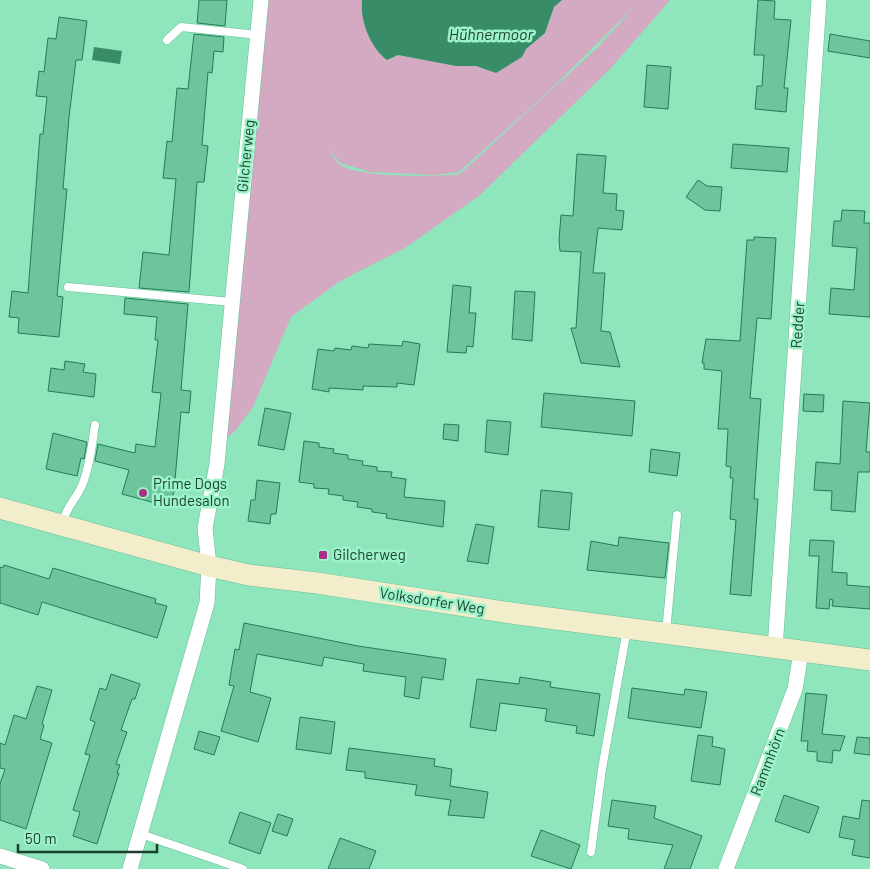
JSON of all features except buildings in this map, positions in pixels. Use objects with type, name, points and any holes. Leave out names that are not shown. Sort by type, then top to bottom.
[{"type":"street","name":"Gilcherweg","points":[[130,869],[207,603],[209,566],[205,528],[217,464],[261,0]]},
{"type":"street","name":"Redder","points":[[775,649],[819,0]]},
{"type":"street","name":"Volksdorfer Weg","points":[[0,508],[209,566],[249,575],[627,629],[870,660]]},
{"type":"street","name":"Rammhörn","points":[[726,869],[795,689],[801,652]]},
{"type":"street","points":[[0,856],[25,866],[42,869]]},
{"type":"lane","points":[[167,40],[182,26],[258,35]]},
{"type":"lane","points":[[68,287],[232,302]]},
{"type":"lane","points":[[62,524],[66,509],[76,500],[87,473],[95,425]]},
{"type":"lane","points":[[666,634],[677,515]]},
{"type":"lane","points":[[591,852],[602,769],[627,629]]},
{"type":"lane","points":[[141,834],[243,869]]},
{"type":"shaded area","points":[[267,0],[362,0],[367,33],[381,55],[387,60],[398,55],[456,66],[476,66],[496,73],[522,57],[526,49],[545,33],[554,7],[562,0],[670,0],[611,68],[480,195],[405,248],[340,281],[291,317],[253,407],[236,430],[224,440]],"holes":[[[637,4],[597,48],[460,174],[416,176],[362,172],[348,169],[339,164],[328,148],[340,163],[370,172],[434,175],[459,172],[547,93]]]},
{"type":"water","name":"Hühnermoor","points":[[362,0],[562,0],[554,7],[545,33],[526,49],[522,57],[496,73],[476,66],[456,66],[398,55],[387,60],[381,55],[367,33]]},
{"type":"water","points":[[94,47],[122,51],[120,64],[92,60]]},
{"type":"place","name":"Prime Dogs Hundesalon","points":[[143,493]]},
{"type":"place","name":"Gilcherweg","points":[[323,555]]}]
